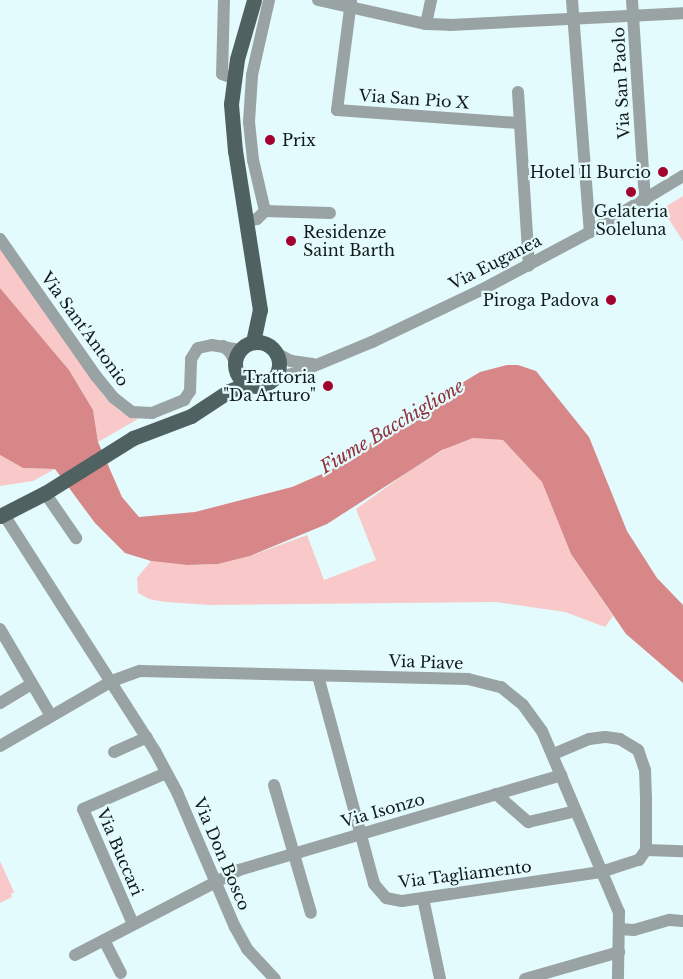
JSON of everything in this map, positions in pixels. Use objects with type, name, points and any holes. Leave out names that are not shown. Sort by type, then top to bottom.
[{"type":"main road","points":[[255,0],[233,78],[232,126],[260,310],[279,367],[273,379]]},
{"type":"main road","name":"Via Euganea","points":[[215,400],[241,355],[260,310]]},
{"type":"main road","points":[[247,384],[238,376],[241,355],[264,343],[274,351]]},
{"type":"main road","name":"Via Euganea","points":[[2,518],[133,438],[191,416],[215,400],[247,384],[258,387],[273,379]]},
{"type":"street","points":[[224,0],[222,74],[233,78]]},
{"type":"street","points":[[246,221],[257,219],[263,206],[249,122],[256,52],[269,0]]},
{"type":"street","points":[[318,0],[350,4],[426,24],[683,13]]},
{"type":"street","points":[[426,24],[431,0]]},
{"type":"street","points":[[572,0],[590,232]]},
{"type":"street","name":"Via San Paolo","points":[[632,0],[645,201]]},
{"type":"street","name":"Via San Pio X","points":[[350,4],[337,110],[520,123]]},
{"type":"street","points":[[518,92],[529,266]]},
{"type":"street","name":"Via Euganea","points":[[273,379],[302,371],[314,364],[372,342],[529,266],[645,201],[683,176]]},
{"type":"street","points":[[243,204],[330,213]]},
{"type":"street","name":"Via Sant'Antonio","points":[[0,239],[108,391],[120,404],[132,412],[142,414],[184,400],[190,391],[193,353],[204,345],[222,346],[241,355]]},
{"type":"street","points":[[274,351],[291,361],[314,364]]},
{"type":"street","points":[[45,493],[76,538]]},
{"type":"street","name":"Via Don Bosco","points":[[2,518],[147,737],[166,772],[247,948],[275,979]]},
{"type":"street","points":[[2,636],[51,716]]},
{"type":"street","name":"Via Piave","points":[[0,746],[112,681],[140,671],[468,679],[501,687],[523,705],[542,730],[619,912],[618,979]]},
{"type":"street","name":"Via Tagliamento","points":[[318,676],[374,884],[386,897],[402,901],[602,872],[639,860],[646,850]]},
{"type":"street","points":[[0,703],[32,684]]},
{"type":"street","points":[[114,752],[147,737]]},
{"type":"street","points":[[553,754],[589,739],[605,737],[620,739],[638,750],[645,770],[646,850],[683,851]]},
{"type":"street","name":"Via Buccari","points":[[133,924],[83,809],[166,772]]},
{"type":"street","name":"Via Isonzo","points":[[75,954],[239,870],[561,775]]},
{"type":"street","points":[[274,785],[310,913]]},
{"type":"street","points":[[496,794],[528,822],[576,811]]},
{"type":"street","points":[[423,898],[440,979]]},
{"type":"street","points":[[620,929],[634,930],[670,920],[683,921]]},
{"type":"street","points":[[104,940],[121,973]]},
{"type":"street","points":[[525,979],[619,952]]},
{"type":"shaded area","points":[[683,196],[683,241],[662,209]]},
{"type":"shaded area","points":[[0,240],[55,318],[103,395],[120,411],[138,419],[98,442],[93,410],[69,370],[0,288]]},
{"type":"shaded area","points":[[0,288],[69,370],[93,410],[98,442],[122,497],[139,517],[195,512],[292,487],[331,470],[422,407],[480,372],[507,365],[518,365],[536,371],[589,437],[627,531],[657,578],[683,605],[683,683],[626,634],[571,554],[542,482],[503,440],[473,438],[442,450],[327,524],[250,556],[218,564],[187,565],[151,561],[125,553],[95,523],[55,469],[23,468],[0,455]]},
{"type":"shaded area","points":[[473,438],[503,440],[542,482],[571,554],[613,616],[605,627],[565,612],[496,602],[210,605],[165,602],[149,599],[138,593],[137,578],[151,561],[187,565],[218,564],[250,556],[307,535],[324,580],[376,560],[356,509],[409,471],[448,447]]},
{"type":"shaded area","points":[[0,455],[23,468],[55,469],[33,481],[0,486]]},
{"type":"shaded area","points":[[0,861],[14,892],[11,894],[12,897],[0,903]]},
{"type":"place","name":"Prix","points":[[270,140]]},
{"type":"place","name":"Hotel Il Burcio","points":[[663,172]]},
{"type":"place","name":"Gelateria Soleluna","points":[[631,192]]},
{"type":"place","name":"Residenze Saint Barth","points":[[291,241]]},
{"type":"place","name":"Piroga Padova","points":[[611,300]]},
{"type":"place","name":"Trattoria \"Da Arturo\"","points":[[328,386]]},
{"type":"water label","name":"Fiume Bacchiglione","points":[[392,427]]}]
